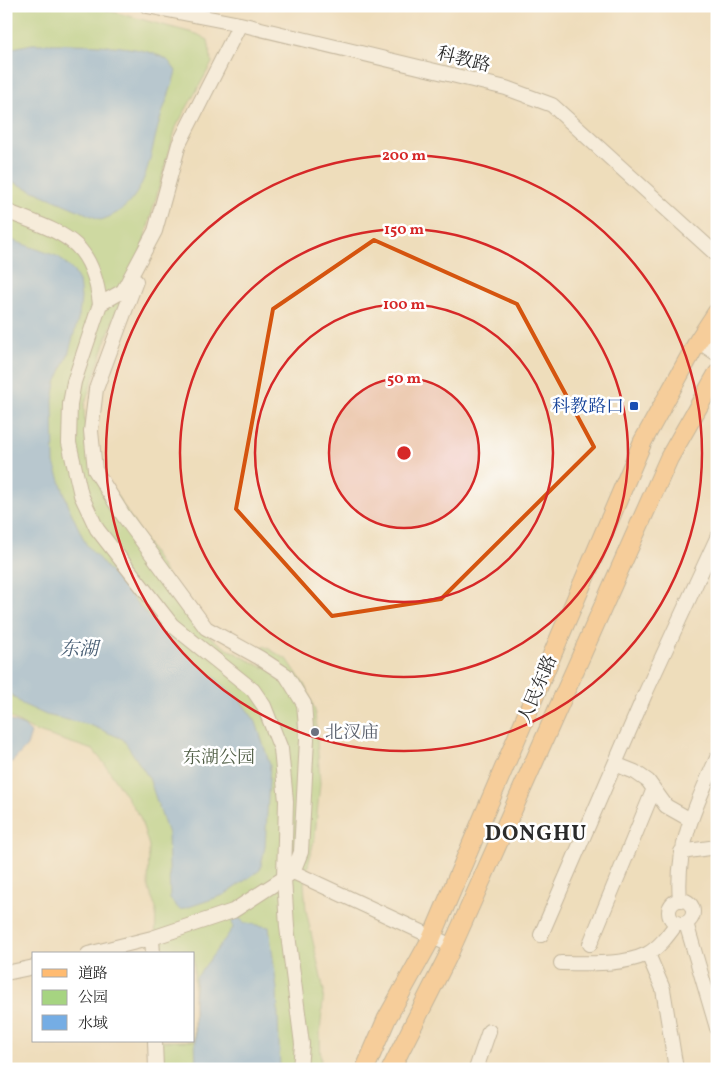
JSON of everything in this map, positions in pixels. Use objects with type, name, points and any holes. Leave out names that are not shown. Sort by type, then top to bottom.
[{"type":"main road","name":"人民东路","points":[[365,1069],[387,1018],[432,937],[643,441],[698,340],[717,312]]},
{"type":"main road","name":"人民东路","points":[[391,1069],[452,946],[669,458],[717,374]]},
{"type":"street","name":"科教路","points":[[148,6],[240,24],[506,88],[552,105],[717,255]]},
{"type":"street","points":[[96,952],[152,938],[233,911],[288,875],[301,852],[307,738],[304,704],[286,675],[206,628],[123,515],[95,470],[91,431],[96,389],[155,231],[180,144],[240,24]]},
{"type":"street","points":[[6,211],[51,228],[72,241],[91,264],[97,284],[100,304],[74,382],[70,404],[69,443],[81,495],[97,529],[172,625],[253,690],[264,706],[281,750],[286,801],[291,964],[302,1044],[300,1069]]},
{"type":"street","points":[[100,304],[123,291],[155,231]]},
{"type":"street","points":[[698,340],[717,354]]},
{"type":"street","points":[[541,935],[645,694],[717,538]]},
{"type":"street","points":[[561,963],[627,960],[648,954],[681,923],[690,920],[693,911],[689,903],[680,900],[681,852],[689,819],[717,758]]},
{"type":"street","points":[[616,764],[648,781],[666,806],[689,819]]},
{"type":"street","points":[[590,944],[653,790]]},
{"type":"street","points":[[681,852],[717,847]]},
{"type":"street","points":[[288,875],[452,946]]},
{"type":"street","points":[[681,923],[717,1028]]},
{"type":"street","points":[[152,938],[153,952]]},
{"type":"street","points":[[648,954],[663,989],[676,1069]]},
{"type":"street","points":[[6,973],[32,967]]},
{"type":"street","points":[[476,1069],[489,1031]]},
{"type":"street","points":[[156,1042],[156,1069]]},
{"type":"highlighted area","points":[[374,240],[517,304],[594,447],[441,599],[332,616],[236,509],[273,309]]},
{"type":"green space","name":"东湖公园","points":[[6,6],[91,6],[197,34],[208,40],[212,63],[176,127],[135,273],[114,317],[84,406],[86,447],[202,631],[226,648],[264,668],[259,652],[264,646],[288,660],[307,689],[315,711],[320,783],[315,836],[304,883],[306,910],[324,991],[320,1032],[321,1069],[154,1069],[156,1042],[195,1042],[195,952],[155,952],[156,908],[148,887],[149,846],[140,817],[104,763],[93,750],[32,730],[6,715]]},
{"type":"water","points":[[32,44],[101,45],[138,49],[166,59],[176,71],[143,181],[128,204],[116,213],[101,220],[6,179],[6,71],[13,48]]},
{"type":"water","name":"东湖","points":[[6,238],[59,257],[74,272],[79,281],[81,298],[79,316],[68,355],[56,383],[53,400],[54,463],[70,510],[86,544],[161,631],[240,700],[256,722],[270,765],[265,847],[260,870],[224,895],[180,910],[170,899],[168,834],[149,778],[123,739],[90,725],[46,715],[22,704],[6,690]]},
{"type":"water","points":[[6,719],[24,726],[31,733],[27,746],[12,762],[6,761]]},
{"type":"water","points":[[236,916],[245,923],[269,927],[277,989],[280,1069],[196,1069],[196,978],[233,928],[232,920]]},
{"type":"place","name":"科教路口","points":[[634,406]]},
{"type":"place","name":"北汊庙","points":[[315,732]]},
{"type":"district","name":"DONGHU","points":[[536,832]]}]
